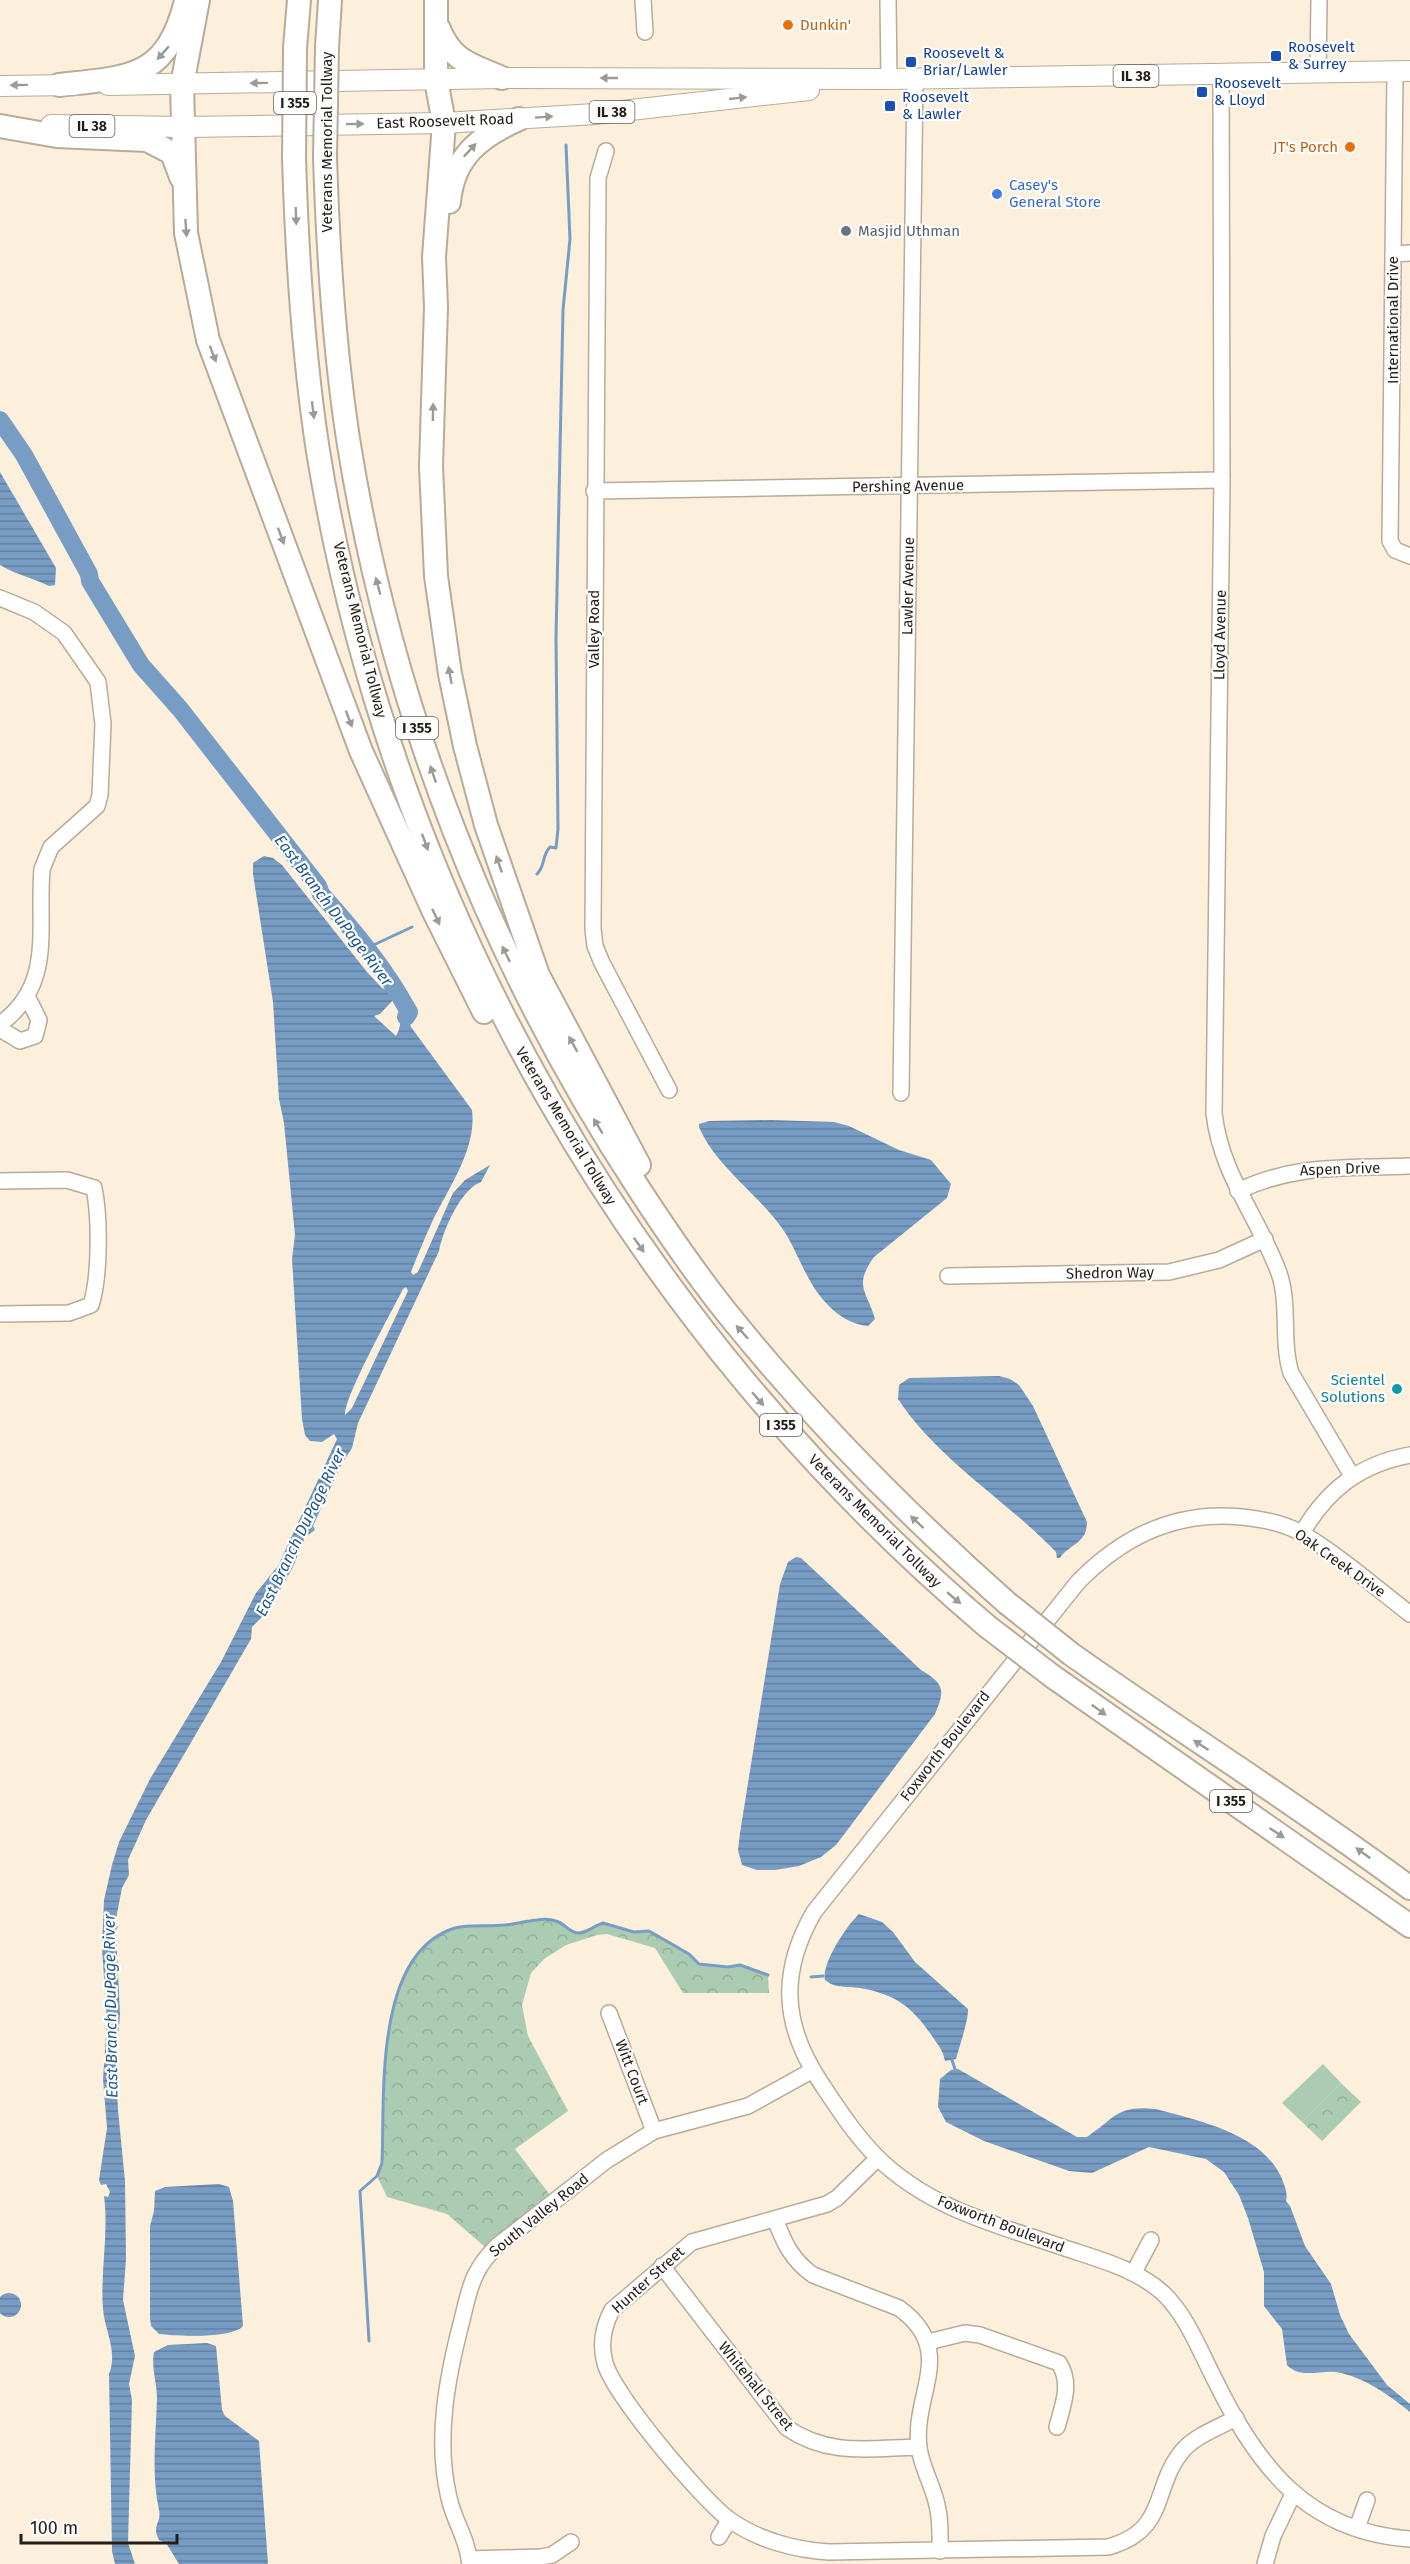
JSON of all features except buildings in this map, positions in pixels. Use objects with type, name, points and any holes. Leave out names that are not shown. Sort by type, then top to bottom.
[{"type":"highway","points":[[59,85],[122,78],[140,72],[151,65],[170,45],[186,0]]},
{"type":"highway","points":[[198,0],[182,84],[186,233],[208,340],[361,751],[456,957],[515,1071],[582,1177],[606,1196]]},
{"type":"highway","name":"Veterans Memorial Tollway","points":[[299,0],[295,48],[294,158],[300,292],[318,453],[344,577],[374,691],[432,863],[478,965],[526,1062],[606,1196],[701,1329],[782,1426],[903,1552],[988,1627],[1052,1676],[1410,1926]]},
{"type":"highway","name":"Veterans Memorial Tollway","points":[[330,0],[325,157],[331,290],[350,449],[374,571],[420,737],[489,918],[533,1008],[602,1133],[677,1245],[735,1324],[802,1402],[909,1514],[1007,1603],[1071,1654],[1185,1735],[1358,1849],[1410,1888]]},
{"type":"highway","points":[[436,0],[436,80],[444,123],[434,257],[436,307],[431,466],[434,540],[443,630],[465,746],[486,825],[538,975],[667,1218],[677,1245]]},
{"type":"highway","points":[[436,24],[446,46],[455,56],[502,78]]},
{"type":"highway","points":[[436,307],[454,175],[467,152],[485,136],[519,119]]},
{"type":"highway","points":[[0,124],[57,136],[147,140],[172,153],[185,186]]},
{"type":"main road","name":"East Roosevelt Road","points":[[0,86],[502,78],[889,80],[1402,71]]},
{"type":"main road","name":"East Roosevelt Road","points":[[0,124],[184,127],[444,123],[595,114],[889,80]]},
{"type":"street","points":[[643,0],[645,32]]},
{"type":"street","points":[[888,0],[889,80]]},
{"type":"street","points":[[1318,73],[1319,0]]},
{"type":"street","name":"International Drive","points":[[1402,71],[1393,254],[1390,541],[1395,550],[1410,556]]},
{"type":"street","name":"Lloyd Avenue","points":[[1221,74],[1222,480],[1214,1113],[1220,1151],[1238,1191],[1265,1239],[1280,1276],[1284,1296],[1286,1354],[1291,1373],[1352,1476]]},
{"type":"street","name":"Lawler Avenue","points":[[902,1093],[915,79]]},
{"type":"street","name":"Valley Road","points":[[606,151],[598,178],[594,491],[594,937],[602,963],[669,1090]]},
{"type":"street","points":[[1393,254],[1410,253]]},
{"type":"street","name":"Pershing Avenue","points":[[594,491],[1222,480]]},
{"type":"street","points":[[0,598],[34,612],[64,633],[99,682],[102,708],[103,780],[97,806],[51,847],[44,862],[40,960],[28,998],[15,1014],[0,1024]]},
{"type":"street","points":[[0,1029],[20,1041],[35,1036],[40,1026],[39,1020],[28,998]]},
{"type":"street","name":"Aspen Drive","points":[[1238,1191],[1261,1180],[1294,1171],[1410,1166]]},
{"type":"street","points":[[0,1181],[72,1181],[94,1188],[98,1203],[97,1285],[91,1305],[69,1313],[0,1314]]},
{"type":"street","name":"Shedron Way","points":[[948,1276],[1169,1272],[1219,1260],[1265,1239]]},
{"type":"street","points":[[1302,1533],[1321,1503],[1352,1476],[1372,1465],[1410,1455]]},
{"type":"street","name":"Oak Creek Drive","points":[[1050,1616],[1097,1563],[1125,1542],[1161,1525],[1200,1516],[1231,1515],[1266,1521],[1302,1533],[1410,1614]]},
{"type":"street","name":"Foxworth Boulevard","points":[[1050,1616],[831,1889],[804,1929],[791,1966],[790,2014],[802,2053],[850,2127],[878,2158],[916,2189],[957,2211],[1134,2272],[1164,2294],[1185,2322],[1259,2458],[1293,2494],[1340,2523],[1410,2539]]},
{"type":"street","name":"Witt Court","points":[[609,2013],[654,2130]]},
{"type":"street","name":"South Valley Road","points":[[470,2561],[449,2498],[444,2445],[444,2413],[457,2341],[476,2274],[497,2246],[607,2160],[654,2130],[748,2106],[813,2070]]},
{"type":"street","name":"Hunter Street","points":[[878,2158],[837,2198],[826,2204],[704,2237],[683,2248],[612,2310],[603,2336],[605,2365],[621,2393],[684,2474],[729,2520],[763,2537],[805,2550],[829,2552],[1098,2549],[1116,2545],[1142,2530],[1154,2514],[1171,2471],[1185,2448],[1236,2418]]},
{"type":"street","points":[[775,2219],[783,2240],[801,2266],[813,2275],[899,2308],[911,2316],[928,2342],[930,2375],[921,2412],[919,2447],[938,2507],[940,2551]]},
{"type":"street","points":[[1134,2272],[1151,2240]]},
{"type":"street","name":"Whitehall Street","points":[[662,2266],[787,2428],[803,2439],[829,2448],[919,2447]]},
{"type":"street","points":[[928,2342],[965,2333],[980,2335],[1051,2358],[1065,2372],[1066,2384],[1057,2427]]},
{"type":"street","points":[[1265,2564],[1273,2536],[1293,2494]]},
{"type":"street","points":[[1357,2528],[1367,2500]]},
{"type":"street","points":[[719,2537],[729,2520]]},
{"type":"street","points":[[470,2561],[552,2555],[571,2542]]},
{"type":"green space","points":[[545,1918],[561,1921],[575,1933],[603,1923],[634,1932],[649,1931],[689,1954],[699,1964],[728,1967],[740,1965],[768,1975],[769,1993],[683,1993],[655,1948],[607,1934],[566,1945],[544,1959],[531,1973],[522,2005],[528,2036],[568,2111],[515,2149],[550,2195],[485,2247],[447,2214],[387,2197],[377,2176],[383,2146],[384,2073],[390,2023],[405,1975],[417,1955],[434,1939],[455,1928],[515,1924]]},
{"type":"green space","points":[[1323,2064],[1341,2083],[1302,2122],[1282,2103]]},
{"type":"green space","points":[[1341,2083],[1361,2102],[1322,2141],[1302,2122]]},
{"type":"water","points":[[0,472],[56,568],[55,585],[49,586],[0,565]]},
{"type":"water","points":[[264,856],[273,858],[282,865],[382,988],[408,999],[407,1015],[411,1027],[472,1110],[470,1139],[466,1153],[424,1239],[411,1272],[413,1275],[418,1272],[453,1193],[465,1180],[490,1165],[481,1182],[467,1193],[454,1211],[444,1232],[439,1251],[358,1423],[352,1448],[341,1465],[313,1526],[315,1530],[305,1537],[293,1567],[268,1611],[252,1627],[251,1639],[146,1820],[128,1860],[129,1875],[122,1888],[115,1924],[118,1927],[116,1930],[120,2015],[116,2060],[125,2181],[126,2259],[123,2300],[135,2356],[129,2384],[132,2400],[128,2543],[135,2564],[115,2564],[112,2551],[109,2374],[112,2349],[104,2317],[102,2295],[106,2224],[104,2196],[108,2197],[110,2192],[106,2184],[101,2185],[99,2180],[107,2128],[103,2079],[107,2022],[102,1948],[104,1900],[119,1842],[150,1779],[221,1662],[256,1593],[278,1566],[337,1439],[334,1434],[322,1442],[310,1441],[305,1435],[302,1419],[292,1259],[295,1235],[284,1123],[279,1099],[273,1002],[253,863]],"holes":[[[393,1000],[397,1003],[401,1017],[396,1036],[374,1016],[380,1014]],[[406,1287],[408,1291],[352,1408],[345,1415],[360,1373]]]},
{"type":"water","points":[[709,1121],[834,1122],[849,1126],[899,1150],[931,1160],[951,1184],[947,1198],[874,1257],[868,1267],[863,1282],[875,1319],[868,1326],[851,1322],[841,1316],[821,1297],[776,1220],[717,1156],[699,1127],[699,1124]]},
{"type":"water","points":[[999,1376],[1019,1385],[1033,1406],[1087,1522],[1081,1539],[1060,1558],[1057,1558],[1056,1552],[1036,1533],[933,1442],[898,1399],[899,1385],[909,1378]]},
{"type":"water","points":[[796,1557],[801,1558],[921,1670],[934,1679],[940,1688],[941,1698],[935,1714],[836,1845],[821,1857],[799,1866],[757,1870],[742,1865],[738,1850],[740,1833],[780,1584],[788,1562]]},
{"type":"water","points":[[859,1914],[882,1922],[893,1932],[915,1962],[968,2009],[956,2059],[945,2061],[940,2048],[925,2026],[910,2010],[894,1998],[860,1988],[837,1986],[825,1980],[831,1955],[842,1935]]},
{"type":"water","points":[[958,2069],[1077,2137],[1087,2137],[1118,2114],[1143,2108],[1156,2109],[1210,2125],[1245,2140],[1260,2151],[1273,2164],[1282,2179],[1286,2201],[1305,2246],[1331,2284],[1340,2315],[1349,2334],[1387,2385],[1410,2404],[1410,2412],[1385,2393],[1346,2374],[1304,2373],[1287,2365],[1282,2329],[1264,2306],[1264,2272],[1248,2218],[1239,2195],[1224,2172],[1206,2159],[1149,2147],[1092,2173],[1069,2171],[984,2141],[946,2122],[938,2107],[940,2079],[951,2070]]},
{"type":"water","points":[[219,2184],[229,2187],[233,2201],[243,2326],[237,2330],[216,2335],[159,2334],[151,2326],[150,2318],[150,2226],[154,2211],[155,2191],[165,2187]]},
{"type":"water","points":[[9,2293],[14,2294],[20,2300],[20,2310],[14,2316],[9,2317],[4,2316],[-2,2310],[-3,2305],[-2,2300],[4,2294]]},
{"type":"water","points":[[207,2343],[216,2346],[222,2410],[225,2416],[259,2441],[268,2564],[179,2564],[166,2543],[159,2540],[157,2535],[156,2527],[160,2514],[155,2468],[157,2398],[154,2352],[168,2345]]},
{"type":"waterway","points":[[537,874],[547,850],[550,847],[556,848],[558,829],[556,638],[563,310],[570,239],[566,145]]},
{"type":"waterway","name":"East Branch DuPage River","points":[[0,420],[24,455],[89,574],[90,581],[141,665],[180,709],[318,886],[321,894],[368,950],[390,980],[409,1012],[406,1017]]},
{"type":"waterway","points":[[365,949],[412,927]]},
{"type":"waterway","points":[[369,2341],[360,2191],[377,2176],[382,2163],[385,2066],[389,2030],[397,1996],[409,1966],[428,1943],[461,1927],[499,1926],[546,1919],[581,1933],[603,1923],[634,1932],[649,1931],[689,1954],[699,1964],[728,1967],[740,1965],[768,1975]]},
{"type":"waterway","points":[[811,1977],[823,1976]]},
{"type":"waterway","points":[[952,2060],[955,2069]]},
{"type":"place","name":"Dunkin'","points":[[788,25]]},
{"type":"place","name":"Roosevelt & Surrey","points":[[1276,56]]},
{"type":"place","name":"Roosevelt & Briar/Lawler","points":[[911,62]]},
{"type":"place","name":"Roosevelt & Lloyd","points":[[1202,92]]},
{"type":"place","name":"Roosevelt & Lawler","points":[[890,106]]},
{"type":"place","name":"JT's Porch","points":[[1350,147]]},
{"type":"place","name":"Casey's General Store","points":[[997,194]]},
{"type":"place","name":"Masjid Uthman","points":[[846,231]]},
{"type":"place","name":"Scientel Solutions","points":[[1397,1389]]}]
